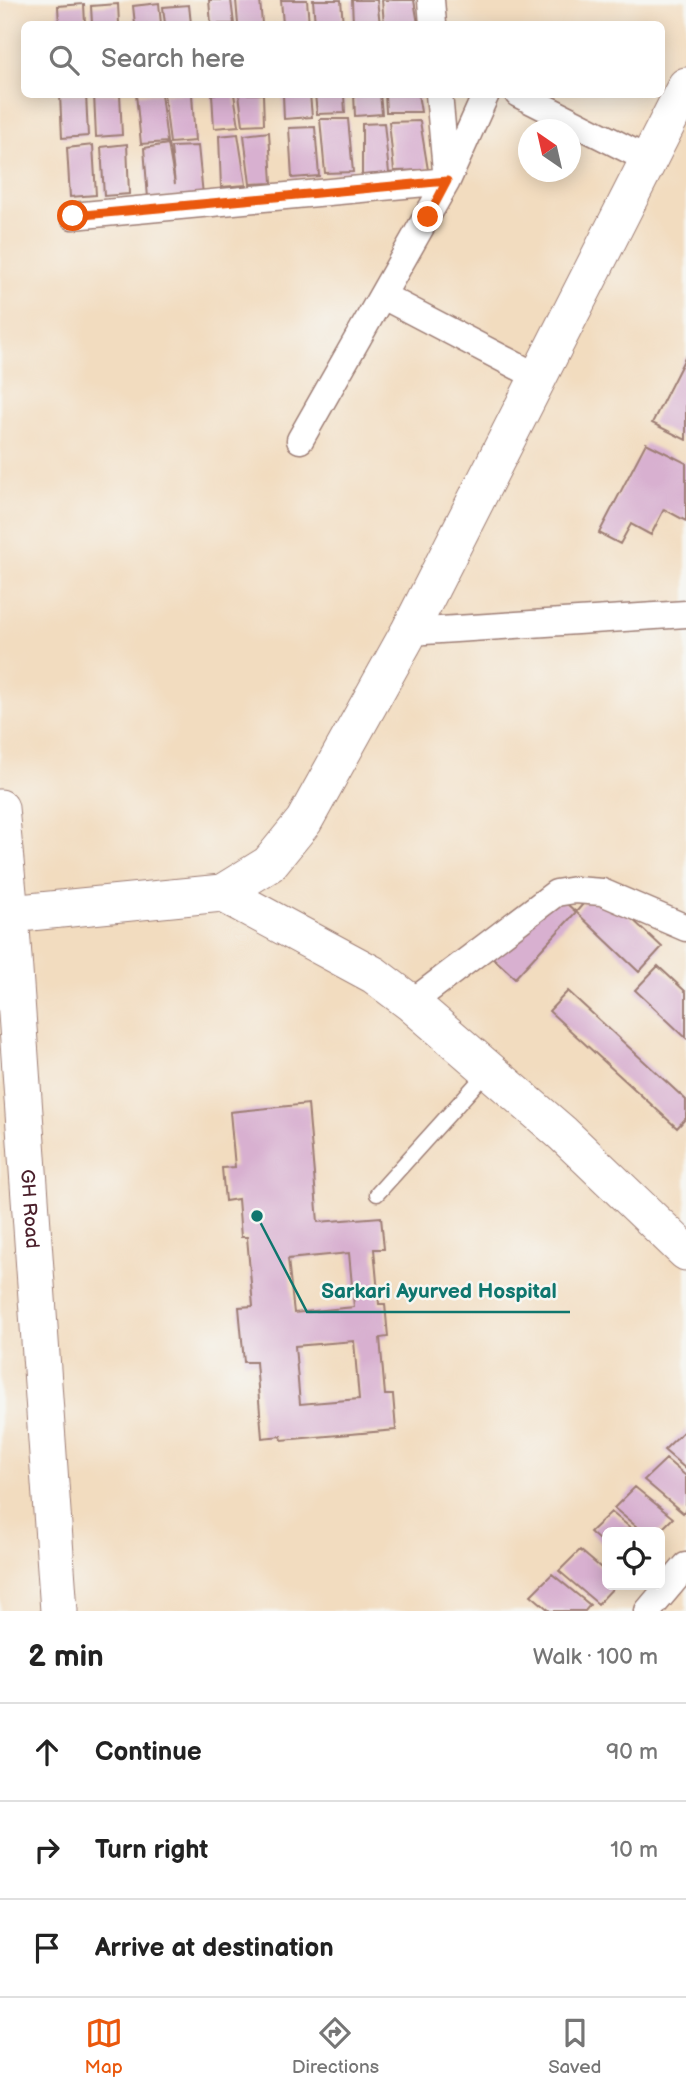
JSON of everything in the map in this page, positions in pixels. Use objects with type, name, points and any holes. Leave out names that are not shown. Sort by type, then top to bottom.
[{"type":"street","points":[[431,0],[433,21]]},
{"type":"street","points":[[5,914],[222,893],[269,864],[304,821],[410,632],[686,86]]},
{"type":"street","points":[[439,98],[447,181]]},
{"type":"street","points":[[300,440],[447,181],[484,98]]},
{"type":"street","points":[[526,98],[649,160]]},
{"type":"street","points":[[73,216],[447,181]]},
{"type":"street","points":[[383,296],[538,377]]},
{"type":"street","points":[[410,632],[686,614]]},
{"type":"street","name":"GH Road","points":[[0,808],[5,914],[59,1611]]},
{"type":"street","points":[[411,1003],[556,893],[575,890],[602,892],[686,928]]},
{"type":"street","points":[[222,893],[374,975],[411,1003],[562,1133],[686,1252]]},
{"type":"street","points":[[648,1611],[686,1566]]},
{"type":"lane","points":[[377,1194],[489,1070]]},
{"type":"building","points":[[209,0],[231,0],[234,21],[211,21]]},
{"type":"building","points":[[236,0],[260,0],[262,21],[238,21]]},
{"type":"building","points":[[281,0],[307,0],[309,21],[283,21]]},
{"type":"building","points":[[313,0],[341,0],[343,21],[315,21]]},
{"type":"building","points":[[352,0],[377,0],[380,21],[353,21]]},
{"type":"building","points":[[382,0],[414,0],[418,21],[384,21]]},
{"type":"building","points":[[159,3],[161,21],[135,21],[133,6]]},
{"type":"building","points":[[84,4],[85,21],[59,21],[58,6]]},
{"type":"building","points":[[118,4],[119,21],[92,21],[91,6]]},
{"type":"building","points":[[189,5],[191,21],[165,21],[163,7]]},
{"type":"building","points":[[60,98],[86,98],[88,136],[62,138]]},
{"type":"building","points":[[94,98],[120,98],[122,135],[96,137]]},
{"type":"building","points":[[136,98],[162,98],[167,142],[141,144]]},
{"type":"building","points":[[164,98],[192,98],[195,141],[170,143]]},
{"type":"building","points":[[212,98],[235,98],[239,126],[214,128]]},
{"type":"building","points":[[240,98],[263,98],[264,124],[243,125]]},
{"type":"building","points":[[283,98],[310,98],[312,117],[284,119]]},
{"type":"building","points":[[315,98],[344,98],[345,113],[317,114]]},
{"type":"building","points":[[354,98],[380,98],[382,114],[355,116]]},
{"type":"building","points":[[385,98],[419,98],[421,112],[386,112]]},
{"type":"building","points":[[320,119],[348,119],[353,172],[325,173]]},
{"type":"building","points":[[420,121],[428,170],[394,171],[389,122]]},
{"type":"building","points":[[384,123],[389,173],[362,175],[362,124]]},
{"type":"building","points":[[315,127],[319,176],[292,178],[289,128]]},
{"type":"building","points":[[269,132],[272,183],[250,184],[244,135]]},
{"type":"building","points":[[238,134],[246,185],[221,187],[219,136]]},
{"type":"building","points":[[127,144],[129,194],[104,196],[101,147]]},
{"type":"building","points":[[168,144],[175,184],[171,147],[198,146],[203,195],[148,198],[144,148]]},
{"type":"building","points":[[93,145],[96,195],[70,197],[67,148]]},
{"type":"building","points":[[686,356],[686,440],[652,423]]},
{"type":"building","points":[[646,443],[686,463],[686,521],[664,509],[651,535],[631,524],[620,544],[599,533]]},
{"type":"building","points":[[598,887],[662,947],[639,972],[576,912]]},
{"type":"building","points":[[551,890],[576,912],[515,978],[491,956]]},
{"type":"building","points":[[658,966],[686,992],[686,1038],[635,990]]},
{"type":"building","points":[[568,991],[686,1100],[686,1118],[677,1128],[549,1011]]},
{"type":"building","points":[[308,1104],[318,1222],[381,1217],[384,1249],[374,1249],[379,1304],[385,1304],[388,1337],[380,1338],[385,1395],[393,1395],[396,1430],[282,1440],[281,1436],[262,1438],[256,1362],[244,1362],[239,1307],[253,1306],[247,1237],[241,1237],[238,1199],[225,1201],[222,1168],[235,1167],[230,1112]],"holes":[[[349,1253],[354,1307],[294,1313],[288,1259]],[[354,1341],[359,1399],[300,1404],[295,1346]]]},
{"type":"building","points":[[686,1429],[686,1469],[664,1450]]},
{"type":"building","points":[[666,1459],[686,1476],[686,1509],[683,1513],[644,1480]]},
{"type":"building","points":[[635,1487],[673,1518],[664,1527],[637,1527],[614,1508]]},
{"type":"building","points":[[611,1512],[630,1527],[602,1527],[602,1543],[590,1532]]},
{"type":"building","points":[[580,1550],[602,1569],[602,1590],[611,1590],[598,1604],[559,1571]]},
{"type":"building","points":[[552,1574],[590,1605],[585,1611],[550,1611],[531,1595]]},
{"type":"place","name":"Sarkari Ayurved Hospital","points":[[257,1216]]},
{"type":"route","points":[[73,216],[447,181],[428,217]]}]
